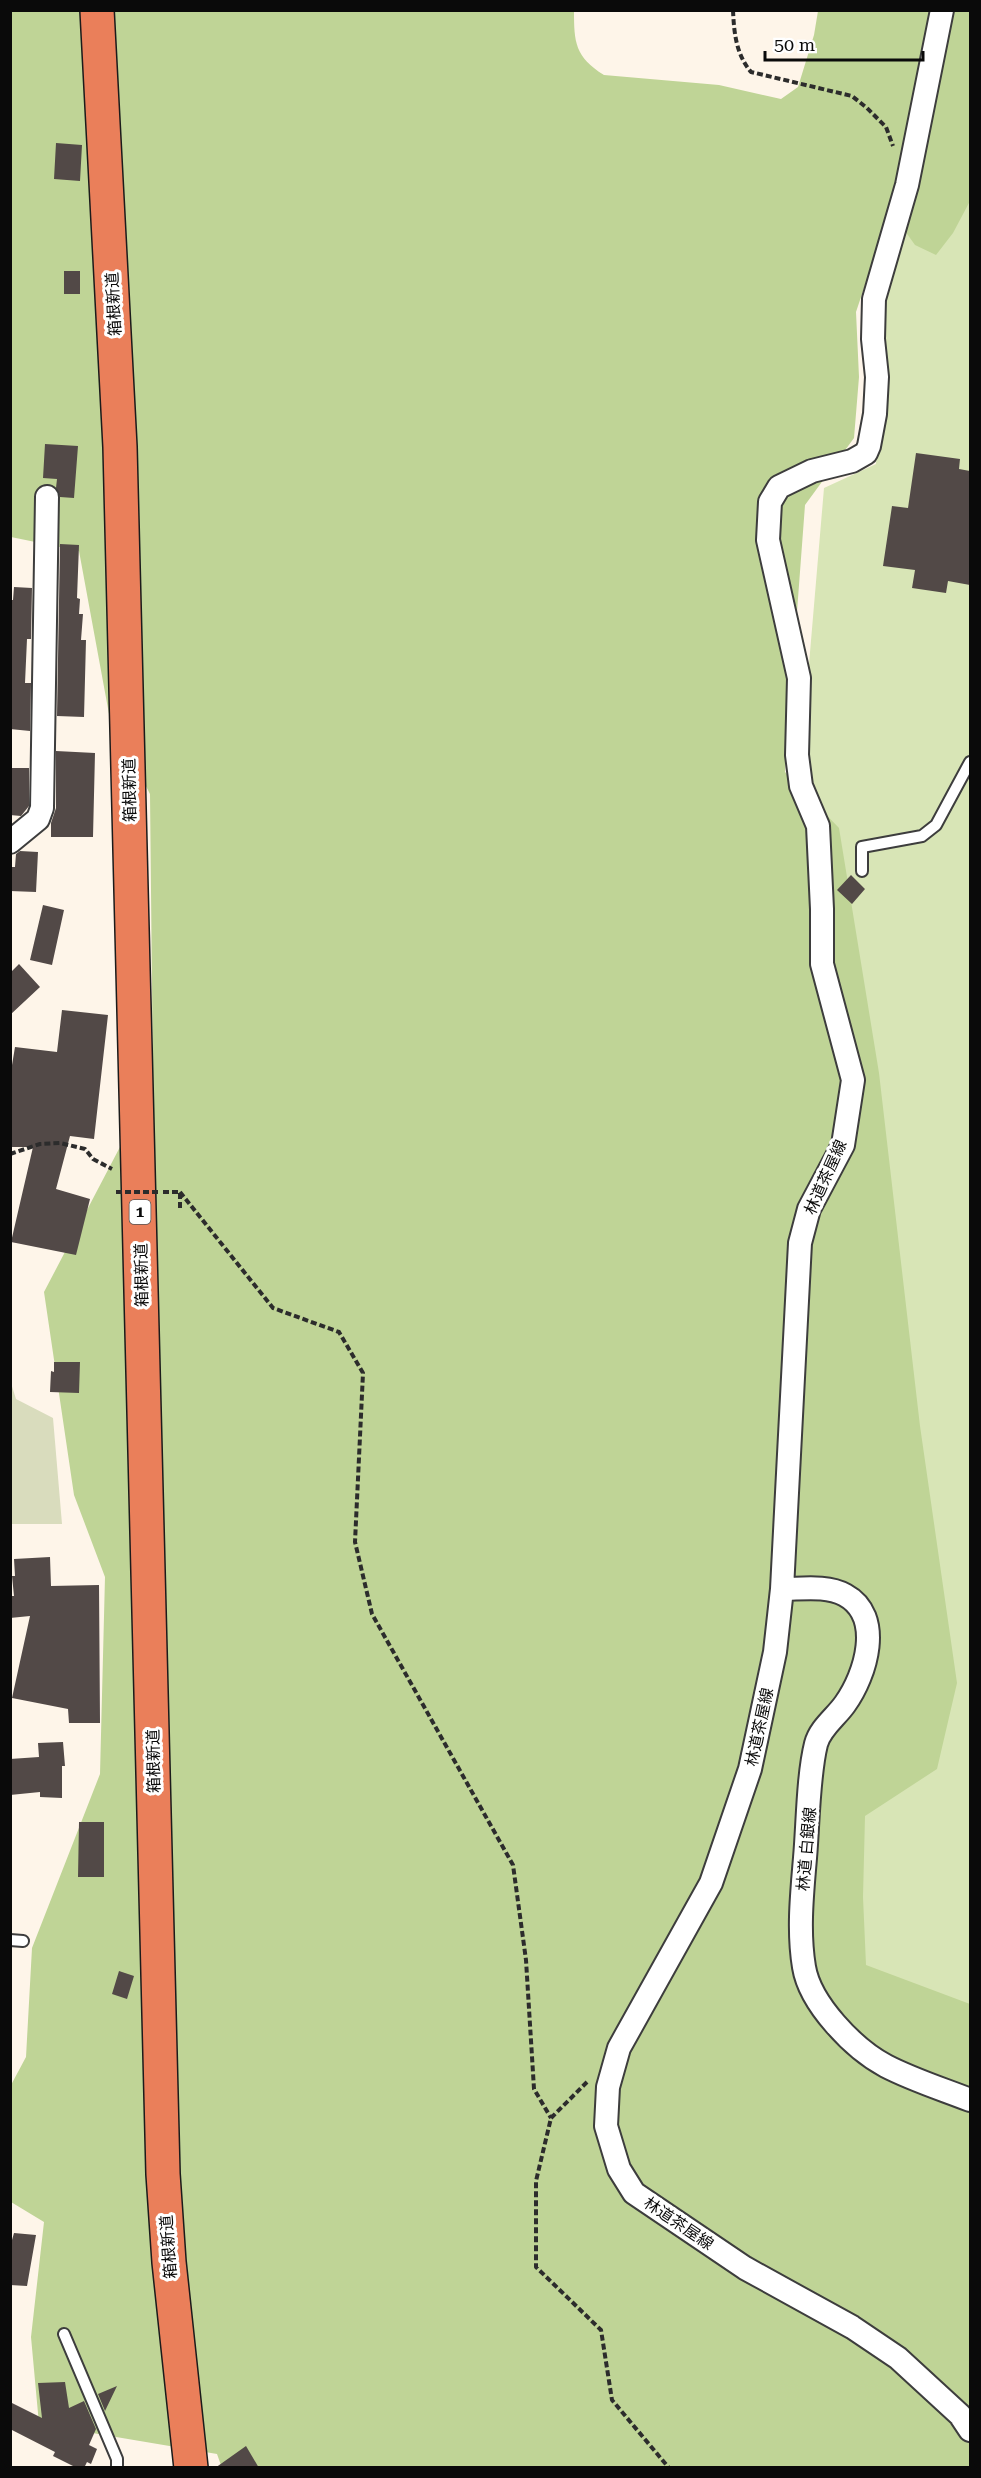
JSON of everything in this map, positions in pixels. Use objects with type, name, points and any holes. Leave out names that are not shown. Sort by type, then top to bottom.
[{"type":"highway","name":"箱根新道","points":[[97,10],[120,459],[163,2174],[169,2262],[191,2468]]},
{"type":"street","points":[[907,185],[942,10]]},
{"type":"street","name":"林道茶屋線","points":[[907,185],[874,299],[873,339],[877,377],[875,414],[869,447],[866,453],[852,461],[812,471],[779,487],[770,502],[768,540],[799,678],[797,755],[801,786],[818,826],[822,964],[853,1080],[843,1145],[809,1209],[800,1243],[782,1589],[775,1652],[750,1769],[711,1882],[619,2048],[608,2087],[606,2126],[619,2169],[634,2193],[745,2268],[852,2327],[898,2358],[960,2415],[970,2430]]},
{"type":"street","points":[[10,842],[38,819],[42,808],[47,497]]},
{"type":"street","name":"林道 白銀線","points":[[782,1589],[828,1590],[844,1594],[858,1604],[867,1619],[868,1642],[862,1668],[845,1704],[816,1742],[813,1760],[800,1930],[804,1969],[812,1991],[829,2018],[884,2065],[970,2100]]},
{"type":"lane","points":[[862,871],[861,847],[921,836],[936,825],[970,762]]},
{"type":"lane","points":[[10,1940],[23,1941]]},
{"type":"lane","points":[[64,2334],[117,2459],[117,2468]]},
{"type":"path","points":[[733,10],[735,37],[743,63],[752,72],[852,96],[885,127],[907,185]]},
{"type":"path","points":[[10,1154],[40,1144],[60,1143],[85,1149],[93,1159],[115,1171]]},
{"type":"path","points":[[116,1193],[180,1192]]},
{"type":"path","points":[[180,1192],[180,1210]]},
{"type":"path","points":[[180,1192],[273,1308],[339,1332],[363,1373],[355,1542],[372,1614],[513,1865],[526,1960],[534,2089],[551,2118]]},
{"type":"path","points":[[589,2079],[551,2118],[537,2181],[536,2267],[601,2330],[612,2400],[669,2468]]},
{"type":"green space","points":[[11,11],[574,11],[578,48],[587,62],[604,75],[719,85],[781,99],[798,87],[814,35],[818,11],[970,11],[970,201],[953,233],[936,255],[915,245],[890,210],[856,312],[859,377],[854,438],[805,505],[785,772],[839,828],[879,1073],[920,1426],[957,1683],[937,1769],[865,1816],[863,1897],[866,1965],[970,2004],[970,2467],[222,2468],[217,2454],[39,2424],[31,2337],[44,2222],[11,2202],[11,2085],[26,2057],[32,1948],[100,1774],[105,1577],[74,1495],[44,1292],[153,1084],[150,794],[109,714],[79,551],[11,537]]},
{"type":"green space","points":[[958,11],[970,11],[970,2042],[827,1963],[801,758],[824,488],[876,464],[883,307]]},
{"type":"green space","points":[[10,1380],[16,1399],[53,1418],[62,1524],[11,1524]]},
{"type":"building","points":[[56,143],[82,145],[80,181],[54,179]]},
{"type":"building","points":[[64,271],[80,271],[80,294],[64,294]]},
{"type":"building","points":[[45,444],[78,446],[74,498],[60,497],[56,488],[57,479],[43,478]]},
{"type":"building","points":[[916,453],[960,459],[959,469],[970,471],[970,585],[948,581],[946,593],[912,588],[915,570],[883,566],[892,506],[908,508]]},
{"type":"building","points":[[60,544],[79,545],[77,598],[80,599],[79,614],[83,614],[81,640],[86,640],[84,717],[57,716]]},
{"type":"building","points":[[14,587],[32,588],[31,639],[27,639],[25,683],[31,683],[30,731],[10,729],[10,600],[13,600]]},
{"type":"building","points":[[56,751],[95,753],[93,837],[51,837],[51,823],[56,808]]},
{"type":"building","points":[[10,768],[29,768],[29,806],[21,816],[10,815]]},
{"type":"building","points":[[20,851],[38,852],[36,892],[10,891],[10,867],[15,867],[16,854]]},
{"type":"building","points":[[851,875],[865,889],[852,904],[837,890]]},
{"type":"building","points":[[43,905],[64,910],[52,965],[30,960]]},
{"type":"building","points":[[19,964],[40,987],[10,1015],[10,973]]},
{"type":"building","points":[[62,1010],[108,1015],[94,1139],[70,1136],[56,1189],[90,1199],[76,1255],[11,1242],[33,1147],[10,1147],[10,1077],[15,1047],[57,1052]]},
{"type":"building","points":[[54,1362],[80,1362],[79,1393],[50,1392]]},
{"type":"building","points":[[50,1557],[51,1586],[99,1585],[100,1723],[69,1723],[68,1709],[12,1698],[30,1616],[10,1618],[10,1596],[14,1596],[12,1576],[15,1576],[14,1559]]},
{"type":"building","points":[[63,1742],[65,1766],[62,1766],[62,1798],[40,1797],[40,1792],[10,1795],[10,1759],[39,1757],[38,1743]]},
{"type":"building","points":[[79,1822],[104,1822],[104,1877],[78,1877]]},
{"type":"building","points":[[119,1971],[134,1976],[127,1999],[112,1994]]},
{"type":"building","points":[[14,2233],[36,2235],[27,2286],[10,2285],[10,2247]]},
{"type":"building","points":[[65,2382],[69,2408],[84,2401],[96,2429],[89,2445],[97,2449],[91,2464],[87,2462],[84,2468],[77,2468],[53,2456],[55,2452],[10,2429],[10,2402],[42,2418],[38,2383]]},
{"type":"building","points":[[117,2386],[105,2411],[98,2394]]},
{"type":"building","points":[[246,2446],[259,2468],[215,2468]]}]
